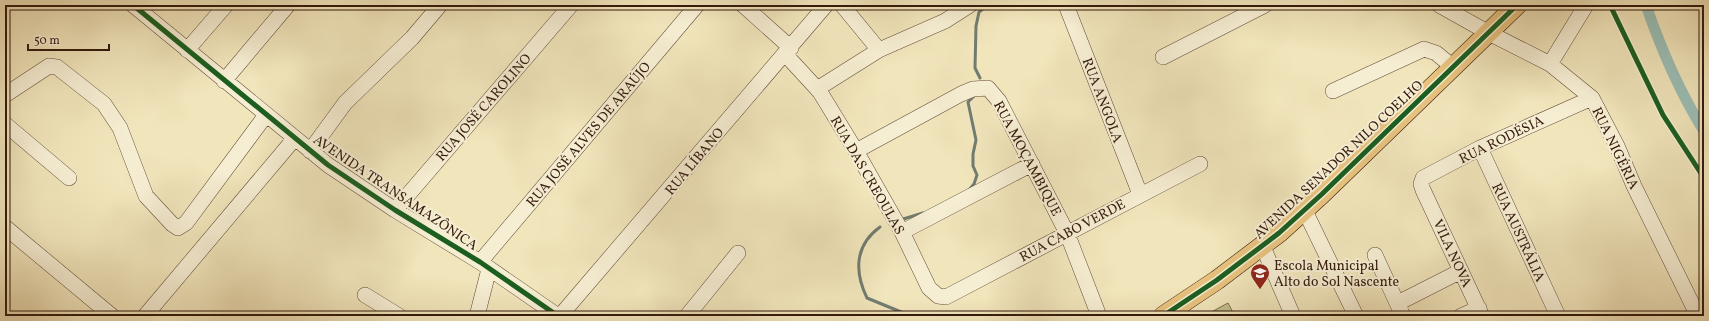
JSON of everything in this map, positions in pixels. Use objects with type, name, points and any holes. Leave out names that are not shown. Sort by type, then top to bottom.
[{"type":"main road","name":"AVENIDA SENADOR NILO COELHO","points":[[1163,316],[1263,247],[1304,211],[1517,5]]},
{"type":"street","name":"AVENIDA TRANSAMAZÔNICA","points":[[133,5],[310,151],[395,210],[484,266],[559,316]]},
{"type":"street","points":[[187,50],[226,5]]},
{"type":"street","points":[[224,81],[288,5]]},
{"type":"street","points":[[310,151],[345,103],[412,38],[440,5]]},
{"type":"street","name":"RUA JOSÉ CAROLINO","points":[[395,210],[571,5]]},
{"type":"street","name":"RUA JOSÉ ALVES DE ARAÚJO","points":[[477,316],[484,266],[697,5]]},
{"type":"street","name":"RUA DAS CREOULAS","points":[[743,5],[788,51],[816,88],[856,151],[902,232],[929,288],[938,296],[946,297]]},
{"type":"street","name":"RUA LÍBANO","points":[[559,316],[826,5]]},
{"type":"street","points":[[842,5],[879,50]]},
{"type":"street","points":[[816,88],[879,50],[945,20],[970,5]]},
{"type":"street","name":"RUA ANGOLA","points":[[1066,5],[1140,194]]},
{"type":"street","points":[[1163,57],[1265,5]]},
{"type":"street","name":"RUA NIGÉRIA","points":[[1439,5],[1489,33],[1550,64],[1592,98],[1617,146],[1634,186],[1698,316]]},
{"type":"street","points":[[1550,64],[1586,5]]},
{"type":"street","points":[[1333,91],[1424,49],[1436,53],[1453,67]]},
{"type":"street","points":[[5,95],[49,66],[57,67],[89,91],[104,104],[113,116],[127,143],[142,188],[149,199],[172,224],[178,228],[186,223],[266,115]]},
{"type":"street","name":"RUA MOÇAMBIQUE","points":[[856,151],[961,94],[973,89],[988,88],[999,100],[1067,233],[1099,316]]},
{"type":"street","name":"RUA RODÉSIA","points":[[1423,190],[1421,184],[1423,178],[1480,148],[1592,98]]},
{"type":"street","points":[[5,124],[69,178]]},
{"type":"street","points":[[145,316],[295,138]]},
{"type":"street","name":"RUA AUSTRÁLIA","points":[[1480,148],[1558,316]]},
{"type":"street","points":[[902,232],[1032,164]]},
{"type":"street","name":"RUA CABO VERDE","points":[[946,297],[1140,194],[1200,164]]},
{"type":"street","name":"VILA NOVA","points":[[1423,190],[1481,312]]},
{"type":"street","points":[[1304,211],[1356,316]]},
{"type":"street","points":[[5,228],[112,316]]},
{"type":"street","points":[[1263,247],[1293,316]]},
{"type":"street","points":[[687,316],[738,253]]},
{"type":"street","points":[[1375,255],[1400,310],[1461,271]]},
{"type":"street","points":[[365,295],[400,316]]},
{"type":"street","points":[[1461,316],[1481,312]]},
{"type":"green space","points":[[1228,303],[1235,316],[1204,316]]},
{"type":"waterway","points":[[980,78],[975,68],[976,26],[979,12],[988,5]]},
{"type":"waterway","points":[[1646,5],[1671,70],[1686,101],[1704,131]]},
{"type":"waterway","points":[[969,190],[974,184],[977,175],[973,166],[973,154],[976,140],[968,102],[975,95]]},
{"type":"waterway","points":[[900,220],[923,213]]},
{"type":"waterway","points":[[880,227],[872,234],[861,250],[859,259],[860,278],[867,298],[906,314]]},
{"type":"cycle path","points":[[133,5],[328,165],[395,210],[480,262],[558,316]]},
{"type":"cycle path","points":[[1163,316],[1217,280],[1279,233],[1322,194],[1517,5]]},
{"type":"cycle path","points":[[1610,5],[1663,115],[1704,178]]},
{"type":"place","name":"Escola Municipal Alto do Sol Nascente","points":[[1260,290]]}]
